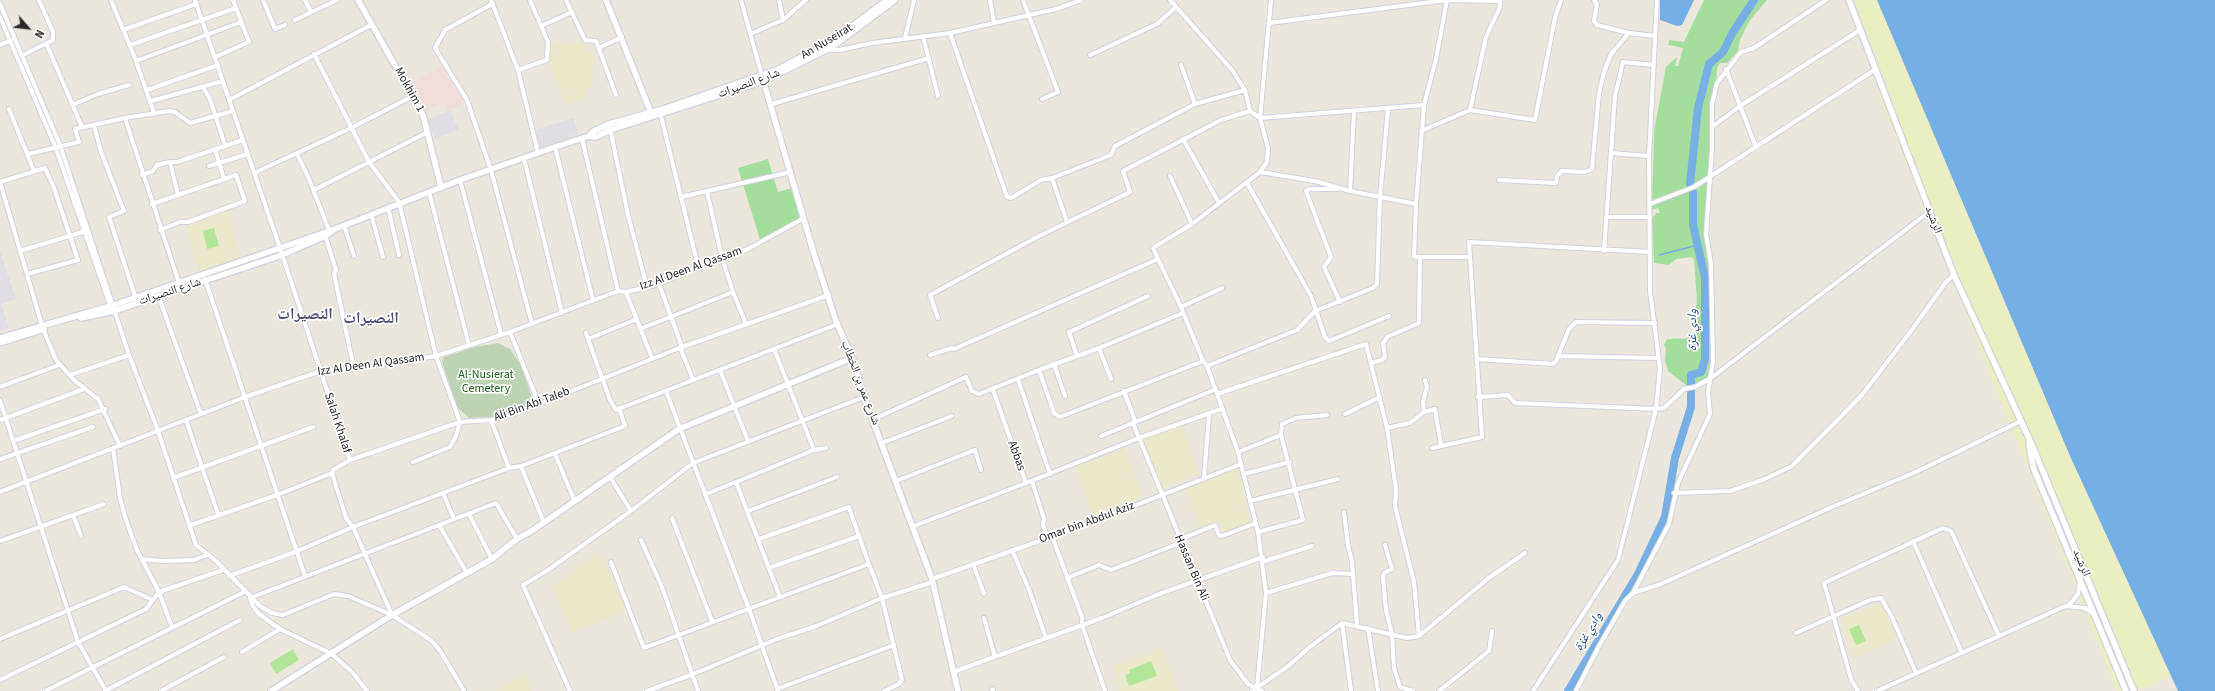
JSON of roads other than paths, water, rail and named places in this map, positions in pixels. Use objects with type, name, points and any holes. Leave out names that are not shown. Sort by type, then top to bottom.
[{"type":"main road","name":"Mokhim 1","points":[[358,0],[423,115],[441,187]]},
{"type":"main road","points":[[606,0],[651,113]]},
{"type":"main road","name":"An Nuseirat","points":[[763,78],[849,30],[887,0]]},
{"type":"main road","name":"شارع النصيرات","points":[[610,127],[660,113],[763,78],[827,50],[894,0]]},
{"type":"main road","name":"الرشيد","points":[[1848,0],[1876,69],[1954,275],[2022,421],[2134,691]]},
{"type":"main road","name":"شارع عمر بن الخطاب","points":[[763,78],[772,104],[814,254],[829,295],[836,321],[838,323],[843,341],[852,358],[864,397],[914,526],[933,580],[958,691]]},
{"type":"main road","name":"شارع النصيرات","points":[[0,338],[112,308],[157,293],[206,280],[282,255],[328,232],[399,202],[555,147],[589,136],[596,137],[610,127],[651,113],[660,113]]},
{"type":"main road","name":"شارع النصيرات","points":[[157,293],[204,274],[328,232]]},
{"type":"main road","name":"شارع النصيرات","points":[[0,343],[43,327]]},
{"type":"main road","points":[[271,691],[392,615],[492,559],[517,539],[575,502],[679,429],[852,358]]},
{"type":"main road","name":"الرشيد","points":[[2028,436],[2033,467],[2126,691]]},
{"type":"street","points":[[23,55],[47,45],[53,40],[52,32],[39,0]]},
{"type":"street","points":[[111,0],[130,45],[154,113]]},
{"type":"street","points":[[215,56],[249,42],[233,0]]},
{"type":"street","points":[[263,0],[275,29],[285,25]]},
{"type":"street","points":[[305,0],[311,12]]},
{"type":"street","points":[[295,20],[337,0]]},
{"type":"street","points":[[518,70],[547,60],[548,42],[530,0]]},
{"type":"street","points":[[566,0],[585,40],[596,41],[616,95]]},
{"type":"street","points":[[741,0],[763,78]]},
{"type":"street","points":[[779,0],[783,20]]},
{"type":"street","points":[[750,34],[783,20],[806,0]]},
{"type":"street","points":[[905,38],[914,0]]},
{"type":"street","points":[[990,0],[994,22]]},
{"type":"street","points":[[1023,0],[1026,9],[1030,14],[1058,92],[1042,99]]},
{"type":"street","points":[[821,47],[827,50],[840,50],[872,42],[950,33],[1056,9],[1081,0]]},
{"type":"street","points":[[1170,0],[1232,70],[1245,90],[1250,111],[1260,118],[1424,105]]},
{"type":"street","points":[[1257,688],[1266,593],[1256,523],[1238,452],[1221,409],[1207,366],[1203,361],[1181,307],[1153,248],[1192,224],[1260,172],[1267,162],[1268,148],[1260,118],[1271,0]]},
{"type":"street","points":[[1269,23],[1447,0],[1500,0],[1500,7],[1486,37],[1470,110]]},
{"type":"street","points":[[1447,0],[1436,59],[1424,105],[1416,204],[1414,257],[1469,257]]},
{"type":"street","points":[[1421,131],[1470,110],[1535,120],[1555,18],[1561,0]]},
{"type":"street","points":[[1594,0],[1597,4],[1594,21],[1597,25],[1629,33],[1655,36]]},
{"type":"street","points":[[1533,691],[1618,560],[1656,410],[1660,368],[1650,291],[1649,156],[1657,0]]},
{"type":"street","points":[[1576,691],[1609,627],[1625,601],[1633,593],[1669,524],[1672,517],[1674,493],[1681,474],[1695,449],[1710,414],[1708,393],[1712,362],[1711,264],[1706,234],[1711,176],[1712,104],[1717,83],[1726,69],[1741,52],[1754,48],[1826,0]]},
{"type":"street","points":[[123,30],[196,2]]},
{"type":"street","name":"Salah Khalaf","points":[[196,2],[280,248],[350,460]]},
{"type":"street","points":[[532,324],[491,170],[467,100],[435,48],[445,30],[492,2],[518,70],[538,154]]},
{"type":"street","points":[[0,4],[23,55],[58,146],[112,308],[158,431],[196,545],[224,570],[250,598],[260,606],[272,612],[283,615],[334,594],[348,596],[392,615],[432,641],[441,652],[464,691]]},
{"type":"street","points":[[1090,55],[1157,24],[1176,7]]},
{"type":"street","points":[[130,45],[236,8]]},
{"type":"street","points":[[541,26],[572,12]]},
{"type":"street","points":[[0,17],[9,41],[58,146]]},
{"type":"street","points":[[136,61],[241,22]]},
{"type":"street","points":[[230,100],[371,25]]},
{"type":"street","points":[[1712,127],[1740,106],[1860,30]]},
{"type":"street","points":[[950,33],[1007,197],[1011,198],[1041,180],[1052,178],[1111,155],[1115,146],[1195,104],[1211,101],[1245,90]]},
{"type":"street","points":[[1498,180],[1556,182],[1557,176],[1562,171],[1585,172],[1592,169],[1599,93],[1604,72],[1611,54],[1629,33]]},
{"type":"street","points":[[923,36],[938,96]]},
{"type":"street","points":[[599,48],[622,37]]},
{"type":"street","points":[[0,45],[15,38]]},
{"type":"street","points":[[47,45],[82,127]]},
{"type":"street","points":[[314,54],[369,162],[399,202],[436,356],[460,422],[456,436],[450,447],[413,462]]},
{"type":"street","points":[[772,104],[929,58]]},
{"type":"street","points":[[1604,251],[1615,96],[1623,62],[1654,65]]},
{"type":"street","points":[[147,90],[218,65]]},
{"type":"street","points":[[1181,65],[1195,104]]},
{"type":"street","points":[[1726,69],[1756,147]]},
{"type":"street","points":[[1650,204],[1694,187],[1876,69]]},
{"type":"street","points":[[151,101],[223,81]]},
{"type":"street","points":[[72,105],[98,94],[130,85]]},
{"type":"street","points":[[203,87],[216,115],[225,145]]},
{"type":"street","points":[[254,173],[351,128],[413,96]]},
{"type":"street","points":[[1207,366],[1297,330],[1315,311],[1373,288],[1377,284],[1380,198],[1388,109]]},
{"type":"street","points":[[9,110],[34,171]]},
{"type":"street","points":[[28,154],[79,142],[76,129],[82,127],[154,113],[175,112],[190,124],[233,111]]},
{"type":"street","points":[[938,318],[930,295],[1067,222],[1130,192],[1124,171],[1221,120],[1250,111]]},
{"type":"street","points":[[1350,191],[1354,111]]},
{"type":"street","points":[[660,113],[698,266]]},
{"type":"street","points":[[125,118],[142,175],[179,283]]},
{"type":"street","points":[[94,125],[101,152],[124,211],[109,217],[137,300]]},
{"type":"street","points":[[610,127],[628,215],[647,287]]},
{"type":"street","points":[[314,190],[428,132]]},
{"type":"street","points":[[582,139],[618,291]]},
{"type":"street","points":[[1183,139],[1219,203]]},
{"type":"street","points":[[142,175],[153,171],[157,165],[177,162],[243,140]]},
{"type":"street","points":[[555,147],[593,300]]},
{"type":"street","points":[[215,149],[224,179]]},
{"type":"street","points":[[1611,153],[1649,156]]},
{"type":"street","points":[[210,166],[248,154]]},
{"type":"street","points":[[296,154],[314,190],[328,232],[336,270],[334,274],[354,370]]},
{"type":"street","points":[[524,159],[562,313]]},
{"type":"street","points":[[170,162],[178,195]]},
{"type":"street","points":[[27,274],[78,260],[49,175],[45,168],[0,182],[20,251],[43,327],[59,365],[84,389],[98,398],[105,409],[120,446]]},
{"type":"street","points":[[681,197],[791,172]]},
{"type":"street","points":[[1260,172],[1315,181],[1340,189],[1416,204]]},
{"type":"street","points":[[152,204],[236,175],[244,201],[188,222],[180,222],[160,230]]},
{"type":"street","points":[[1170,176],[1192,224]]},
{"type":"street","points":[[1052,178],[1067,222]]},
{"type":"street","points":[[460,180],[501,334]]},
{"type":"street","points":[[1246,183],[1311,296],[1324,337],[1329,341],[1389,316]]},
{"type":"street","points":[[1340,189],[1309,189],[1306,191],[1331,257],[1324,267],[1340,302]]},
{"type":"street","points":[[707,191],[722,258],[733,292],[746,324]]},
{"type":"street","points":[[429,192],[469,345]]},
{"type":"street","points":[[388,207],[399,255]]},
{"type":"street","points":[[1478,397],[1508,395],[1515,404],[1656,410],[1664,408],[1684,388],[1695,387],[1711,378],[1929,212]]},
{"type":"street","points":[[371,214],[383,257]]},
{"type":"street","points":[[1606,217],[1650,217]]},
{"type":"street","name":"Izz Al Deen Al Qassam","points":[[0,492],[245,397],[321,371],[354,370],[436,356],[510,332],[618,291],[626,292],[659,284],[698,266],[722,258],[774,236],[804,218]]},
{"type":"street","points":[[344,225],[354,256]]},
{"type":"street","points":[[20,251],[86,231]]},
{"type":"street","points":[[1432,448],[1482,437],[1478,397],[1477,359],[1469,242],[1604,251],[1650,252]]},
{"type":"street","points":[[1371,363],[1382,360],[1385,357],[1383,343],[1387,337],[1419,323],[1420,257]]},
{"type":"street","points":[[930,355],[952,348],[954,349],[1158,259]]},
{"type":"street","points":[[204,274],[295,552],[305,576]]},
{"type":"street","points":[[1674,493],[1730,491],[1772,476],[1792,466],[1862,395],[1946,282],[1954,275]]},
{"type":"street","points":[[659,284],[694,380]]},
{"type":"street","points":[[1181,307],[1222,288]]},
{"type":"street","points":[[626,292],[652,358]]},
{"type":"street","points":[[640,329],[733,292]]},
{"type":"street","points":[[157,293],[201,414]]},
{"type":"street","name":"Ali Bin Abi Taleb","points":[[190,524],[277,495],[332,473],[333,470],[350,460],[460,422],[491,420],[539,404],[602,377],[681,347],[829,295]]},
{"type":"street","points":[[1077,356],[1069,332],[1148,296]]},
{"type":"street","points":[[874,420],[966,377],[975,394],[992,390],[1054,364],[1099,348],[1183,312]]},
{"type":"street","points":[[588,338],[636,319]]},
{"type":"street","points":[[1477,359],[1550,364],[1556,361],[1569,329],[1576,322],[1655,323]]},
{"type":"street","points":[[586,333],[610,400],[616,410],[838,323]]},
{"type":"street","points":[[510,332],[539,404]]},
{"type":"street","points":[[1101,436],[1215,392],[1366,344],[1387,428],[1396,489],[1395,506],[1414,582],[1418,636]]},
{"type":"street","points":[[1099,348],[1111,380]]},
{"type":"street","points":[[774,349],[814,450]]},
{"type":"street","points":[[70,375],[129,355]]},
{"type":"street","points":[[1558,356],[1658,358]]},
{"type":"street","points":[[1039,370],[1054,413],[1058,417],[1203,361]]},
{"type":"street","points":[[1054,364],[1065,396]]},
{"type":"street","points":[[0,387],[59,365]]},
{"type":"street","points":[[720,370],[748,441]]},
{"type":"street","points":[[1018,379],[1050,474]]},
{"type":"street","points":[[1424,412],[1423,402],[1427,387],[1425,380]]},
{"type":"street","points":[[0,420],[84,389]]},
{"type":"street","name":"Abbas","points":[[992,390],[1026,483],[1032,481],[1044,519],[1043,526],[1050,537],[1067,578],[1082,618],[1082,625],[1105,691]]},
{"type":"street","points":[[666,391],[679,429],[706,494],[749,609],[777,690],[894,645]]},
{"type":"street","name":"Hassan Bin Ali","points":[[1124,391],[1139,438],[1180,542],[1230,660],[1248,684],[1262,691]]},
{"type":"street","points":[[570,691],[523,585],[548,570],[631,511],[693,463],[864,397]]},
{"type":"street","points":[[1345,414],[1380,397]]},
{"type":"street","points":[[0,400],[78,642],[106,691],[240,620]]},
{"type":"street","points":[[229,576],[295,552],[353,527],[509,468],[521,466],[555,454],[625,426],[619,408]]},
{"type":"street","points":[[13,440],[105,409]]},
{"type":"street","points":[[1032,481],[1139,438],[1201,415],[1208,415],[1221,409]]},
{"type":"street","points":[[1387,428],[1410,423],[1424,412],[1435,409],[1441,445]]},
{"type":"street","points":[[1204,478],[1208,415]]},
{"type":"street","points":[[1258,532],[1303,520],[1290,462],[1281,435],[1282,424],[1296,418],[1327,415]]},
{"type":"street","points":[[882,443],[952,416]]},
{"type":"street","points":[[186,420],[218,514]]},
{"type":"street","points":[[491,420],[509,468]]},
{"type":"street","points":[[1633,593],[1661,584],[1832,507],[1918,471],[2022,421]]},
{"type":"street","points":[[0,459],[93,427]]},
{"type":"street","points":[[173,478],[313,427]]},
{"type":"street","points":[[1238,452],[1281,435]]},
{"type":"street","points":[[113,448],[120,498],[130,533],[159,592],[172,627]]},
{"type":"street","points":[[706,494],[814,450],[826,448]]},
{"type":"street","points":[[896,481],[975,450],[981,470]]},
{"type":"street","points":[[555,454],[575,502]]},
{"type":"street","points":[[1244,474],[1290,462]]},
{"type":"street","name":"Omar bin Abdul Aziz","points":[[647,691],[691,675],[762,645],[814,627],[882,598],[1050,537],[1241,464]]},
{"type":"street","points":[[521,466],[544,523]]},
{"type":"street","points":[[332,473],[346,518],[353,527],[392,615]]},
{"type":"street","points":[[610,477],[631,511]]},
{"type":"street","points":[[748,511],[837,477]]},
{"type":"street","points":[[1250,501],[1338,480]]},
{"type":"street","points":[[736,482],[780,597]]},
{"type":"street","points":[[914,526],[1026,483]]},
{"type":"street","points":[[443,493],[454,519]]},
{"type":"street","points":[[250,598],[496,503],[517,539]]},
{"type":"street","points":[[0,542],[104,504]]},
{"type":"street","points":[[759,539],[849,508],[882,598],[902,680],[899,684],[884,691]]},
{"type":"street","points":[[1344,512],[1353,574],[1357,625]]},
{"type":"street","points":[[470,514],[492,559]]},
{"type":"street","points":[[73,515],[81,536]]},
{"type":"street","points":[[672,518],[712,621]]},
{"type":"street","points":[[1067,578],[1099,565],[1111,570],[1215,526],[1219,535],[1222,536],[1256,523]]},
{"type":"street","points":[[439,525],[467,573]]},
{"type":"street","points":[[1858,691],[1851,679],[1824,583],[1943,528],[1951,531],[1999,636]]},
{"type":"street","points":[[769,568],[859,536]]},
{"type":"street","points":[[641,540],[662,587],[691,675],[698,691]]},
{"type":"street","points":[[1913,541],[1962,653]]},
{"type":"street","points":[[1385,545],[1392,569],[1392,571],[1384,573],[1384,578],[1386,610],[1392,634],[1394,668],[1400,688],[1413,691]]},
{"type":"street","points":[[1262,562],[1312,546]]},
{"type":"street","points":[[1012,550],[1046,638]]},
{"type":"street","points":[[1252,691],[1287,667],[1311,646],[1342,623],[1357,625],[1406,638],[1418,636],[1490,577],[1525,553]]},
{"type":"street","points":[[142,559],[162,561],[194,560],[207,555]]},
{"type":"street","points":[[953,672],[1262,557]]},
{"type":"street","points":[[611,562],[644,648],[712,621],[749,609],[869,564]]},
{"type":"street","points":[[973,564],[984,594]]},
{"type":"street","points":[[0,680],[146,609],[159,592],[224,570]]},
{"type":"street","points":[[1266,593],[1332,573],[1353,574]]},
{"type":"street","points":[[1877,691],[2066,606],[2078,594],[2080,581]]},
{"type":"street","points":[[0,639],[124,588],[153,600]]},
{"type":"street","points":[[45,691],[244,592]]},
{"type":"street","points":[[250,598],[252,605],[259,614],[280,629],[332,654],[352,673],[367,691]]},
{"type":"street","points":[[1796,633],[1834,618],[1870,600],[1881,598],[1892,617],[1916,673]]},
{"type":"street","points":[[2066,606],[2086,608],[2095,615]]},
{"type":"street","points":[[984,618],[995,657]]},
{"type":"street","points":[[1342,623],[1351,691]]},
{"type":"street","points":[[1368,628],[1378,691]]},
{"type":"street","points":[[242,652],[280,629]]},
{"type":"street","points":[[1439,691],[1489,651],[1492,631]]},
{"type":"street","points":[[161,691],[224,657]]},
{"type":"water","points":[[1660,0],[1694,0],[1682,25],[1677,26],[1660,20]]},
{"type":"water","points":[[1877,0],[2215,0],[2215,691],[2178,691],[2070,456]]},
{"type":"waterway","name":"وادي غزة","points":[[1568,691],[1638,574],[1665,517],[1675,458],[1691,407],[1691,375],[1701,372],[1705,359],[1705,278],[1693,225],[1693,192],[1690,184],[1698,108],[1709,64],[1723,52],[1733,32],[1754,0]]},
{"type":"waterway","points":[[1659,255],[1698,245]]},
{"type":"district","name":"النصيرات","points":[[305,315]]},
{"type":"district","name":"النصيرات","points":[[371,319]]},
{"type":"park label","name":"Al-Nusierat Cemetery","points":[[486,382]]}]
